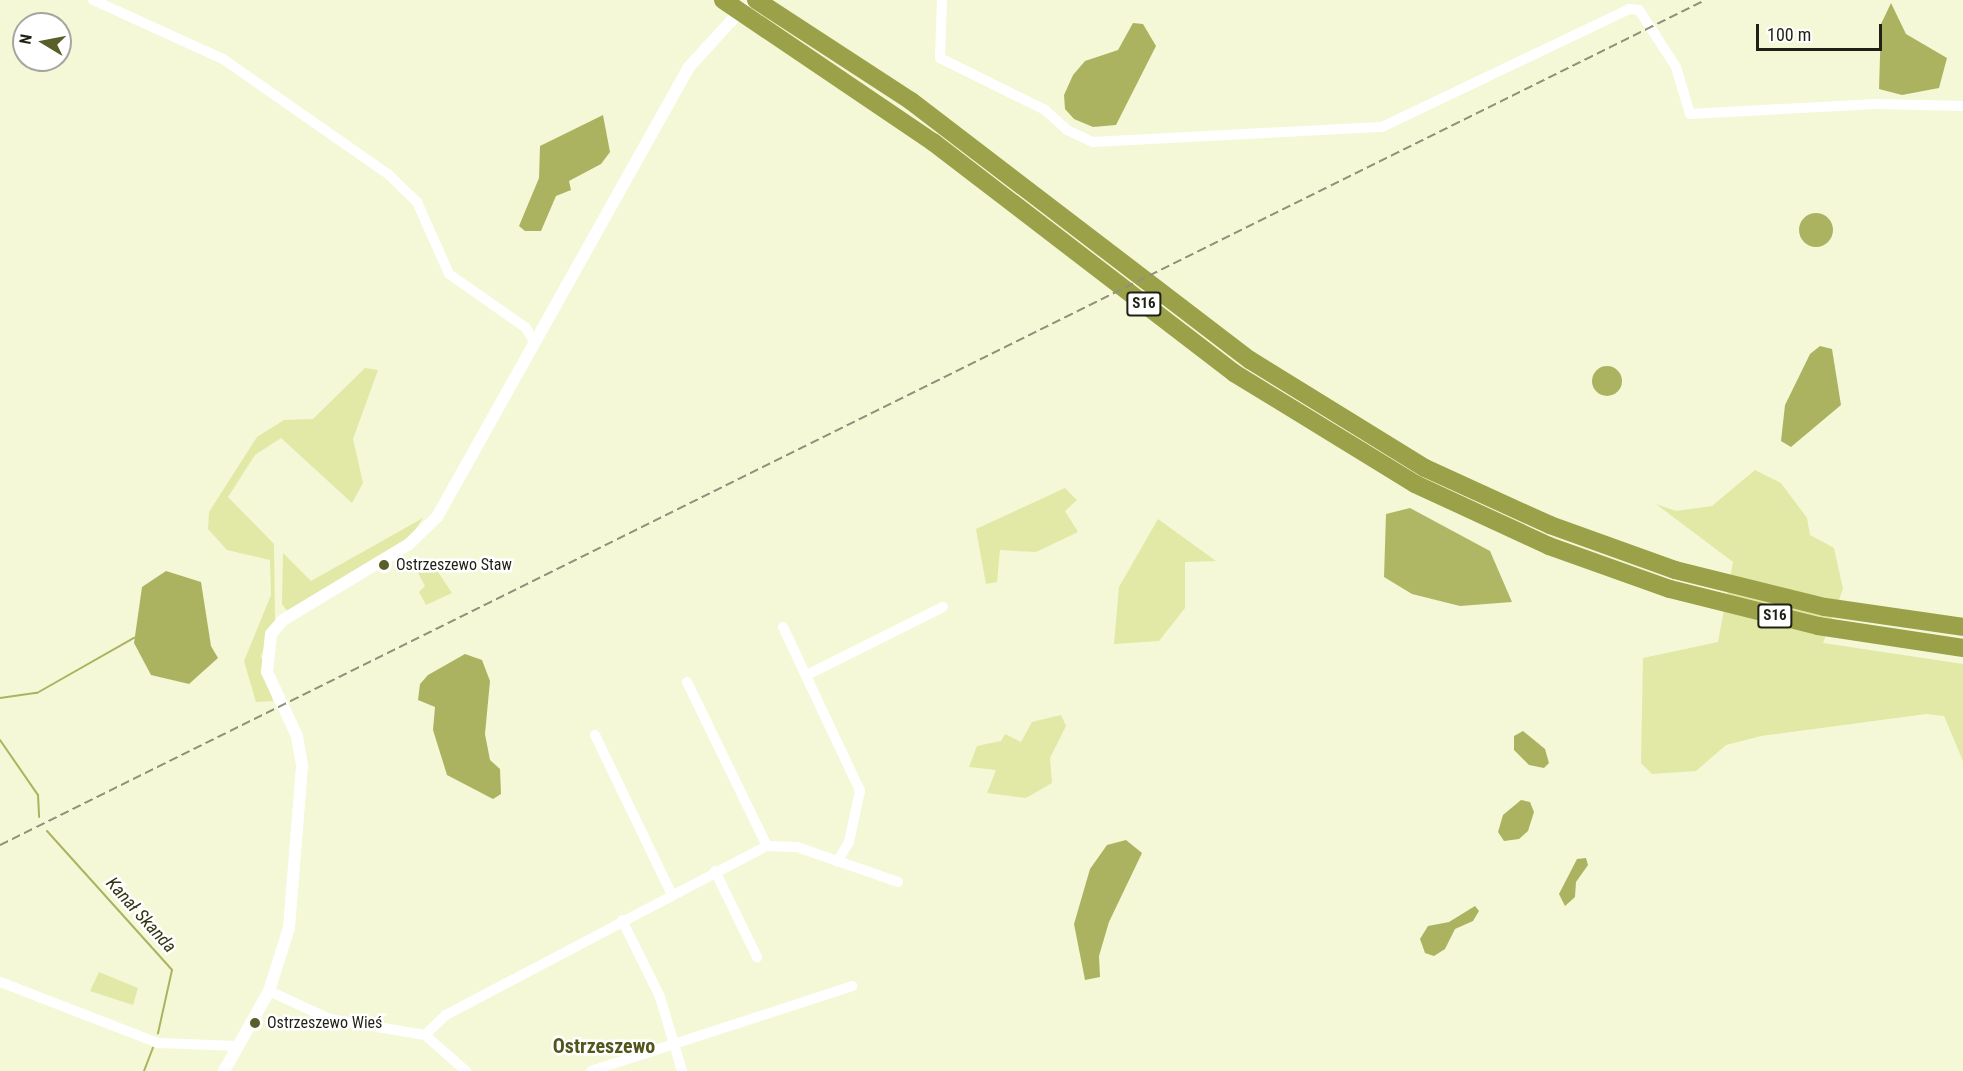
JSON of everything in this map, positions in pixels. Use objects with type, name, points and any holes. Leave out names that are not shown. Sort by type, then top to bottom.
[{"type":"highway","name":"S16","points":[[723,0],[933,142],[1282,405],[1415,484],[1592,561],[1744,609],[1963,648]]},
{"type":"highway","name":"S16","points":[[755,0],[911,101],[1195,321],[1346,423],[1446,478],[1598,544],[1750,590],[1963,627]]},
{"type":"street","points":[[93,0],[223,59],[388,174],[417,202],[449,274],[526,328],[534,342]]},
{"type":"street","points":[[224,1071],[269,991],[287,940],[301,750],[271,685],[265,659],[271,634],[283,620],[424,533],[683,76],[728,22],[755,0]]},
{"type":"street","points":[[942,0],[940,58],[1045,110],[1067,130],[1093,142],[1382,127],[1629,9],[1639,10],[1676,67],[1690,114],[1876,104],[1963,106]]},
{"type":"street","points":[[807,675],[943,607]]},
{"type":"street","points":[[783,627],[860,791],[849,842],[837,862]]},
{"type":"street","points":[[687,682],[767,846]]},
{"type":"street","points":[[595,735],[671,893]]},
{"type":"street","points":[[425,1035],[446,1016],[671,893],[767,846],[797,847],[898,882]]},
{"type":"street","points":[[715,871],[757,957]]},
{"type":"street","points":[[622,920],[660,998],[682,1071]]},
{"type":"street","points":[[0,982],[158,1043],[238,1046]]},
{"type":"street","points":[[591,1071],[852,986]]},
{"type":"street","points":[[269,991],[330,1019],[425,1035],[466,1071]]},
{"type":"shaded area","points":[[1891,3],[1906,34],[1947,58],[1939,88],[1902,95],[1879,89],[1881,24]]},
{"type":"shaded area","points":[[1133,23],[1143,24],[1156,46],[1116,125],[1093,127],[1074,119],[1065,109],[1064,95],[1073,75],[1085,61],[1118,50]]},
{"type":"shaded area","points":[[603,115],[610,152],[601,164],[569,181],[571,190],[556,196],[541,231],[525,231],[519,226],[539,178],[540,146]]},
{"type":"shaded area","points":[[1816,213],[1828,218],[1833,230],[1828,242],[1816,247],[1804,242],[1799,230],[1804,218]]},
{"type":"shaded area","points":[[1820,346],[1832,349],[1841,405],[1791,447],[1781,441],[1785,405],[1810,354]]},
{"type":"shaded area","points":[[1607,366],[1618,370],[1622,381],[1618,392],[1607,396],[1596,392],[1592,381],[1596,370]]},
{"type":"shaded area","points":[[365,368],[378,370],[353,439],[363,483],[352,503],[281,438],[255,455],[228,497],[274,544],[275,620],[261,656],[273,701],[256,702],[244,661],[271,595],[270,560],[227,550],[208,529],[209,512],[257,437],[284,420],[313,419]]},
{"type":"shaded area","points":[[1755,470],[1781,483],[1807,518],[1810,535],[1834,548],[1843,589],[1823,643],[1963,664],[1963,761],[1944,716],[1926,714],[1761,736],[1726,745],[1696,771],[1652,774],[1641,763],[1643,658],[1718,642],[1733,562],[1656,504],[1676,511],[1712,506]]},
{"type":"shaded area","points":[[1065,488],[1077,500],[1065,511],[1078,532],[1036,552],[1000,550],[997,582],[986,584],[976,529]]},
{"type":"shaded area","points":[[1410,508],[1490,551],[1512,602],[1460,606],[1412,594],[1384,577],[1386,514]]},
{"type":"shaded area","points":[[423,518],[410,537],[288,612],[282,604],[283,553],[311,581]]},
{"type":"shaded area","points":[[1158,519],[1216,561],[1185,562],[1185,608],[1159,641],[1114,644],[1119,587]]},
{"type":"shaded area","points":[[422,562],[432,563],[452,593],[426,605],[419,592],[425,586],[417,571]]},
{"type":"shaded area","points":[[166,571],[201,582],[211,646],[218,658],[189,684],[151,675],[134,643],[142,587]]},
{"type":"shaded area","points":[[465,654],[482,660],[490,681],[485,734],[490,760],[500,769],[501,794],[493,799],[447,775],[433,730],[435,707],[418,700],[420,684],[428,675]]},
{"type":"shaded area","points":[[1061,715],[1066,726],[1050,758],[1052,783],[1026,798],[987,793],[996,770],[969,767],[977,746],[1001,741],[1005,734],[1021,742],[1032,722]]},
{"type":"shaded area","points":[[1523,731],[1545,749],[1549,763],[1544,768],[1529,765],[1514,750],[1514,736]]},
{"type":"shaded area","points":[[1521,800],[1530,802],[1534,812],[1528,831],[1519,839],[1504,841],[1498,832],[1503,815]]},
{"type":"shaded area","points":[[1126,840],[1142,853],[1109,922],[1099,956],[1100,977],[1085,980],[1074,924],[1090,869],[1107,845]]},
{"type":"shaded area","points":[[1586,858],[1588,865],[1576,882],[1575,897],[1565,906],[1559,894],[1577,859]]},
{"type":"shaded area","points":[[1475,906],[1479,911],[1473,921],[1455,929],[1445,949],[1434,956],[1425,953],[1420,939],[1428,926],[1449,922]]},
{"type":"shaded area","points":[[99,972],[138,988],[133,1005],[90,991]]},
{"type":"waterway","points":[[0,698],[37,693],[134,638]]},
{"type":"waterway","name":"Kanał Skanda","points":[[0,740],[38,795],[39,817]]},
{"type":"waterway","name":"Kanał Skanda","points":[[47,831],[172,970],[158,1033]]},
{"type":"waterway","name":"Kanał Skanda","points":[[144,1071],[153,1048]]},
{"type":"railway","points":[[0,845],[1705,0]]},
{"type":"place","name":"Ostrzeszewo Staw","points":[[384,565]]},
{"type":"place","name":"Ostrzeszewo Wieś","points":[[255,1023]]},
{"type":"district","name":"Ostrzeszewo","points":[[604,1046]]}]
